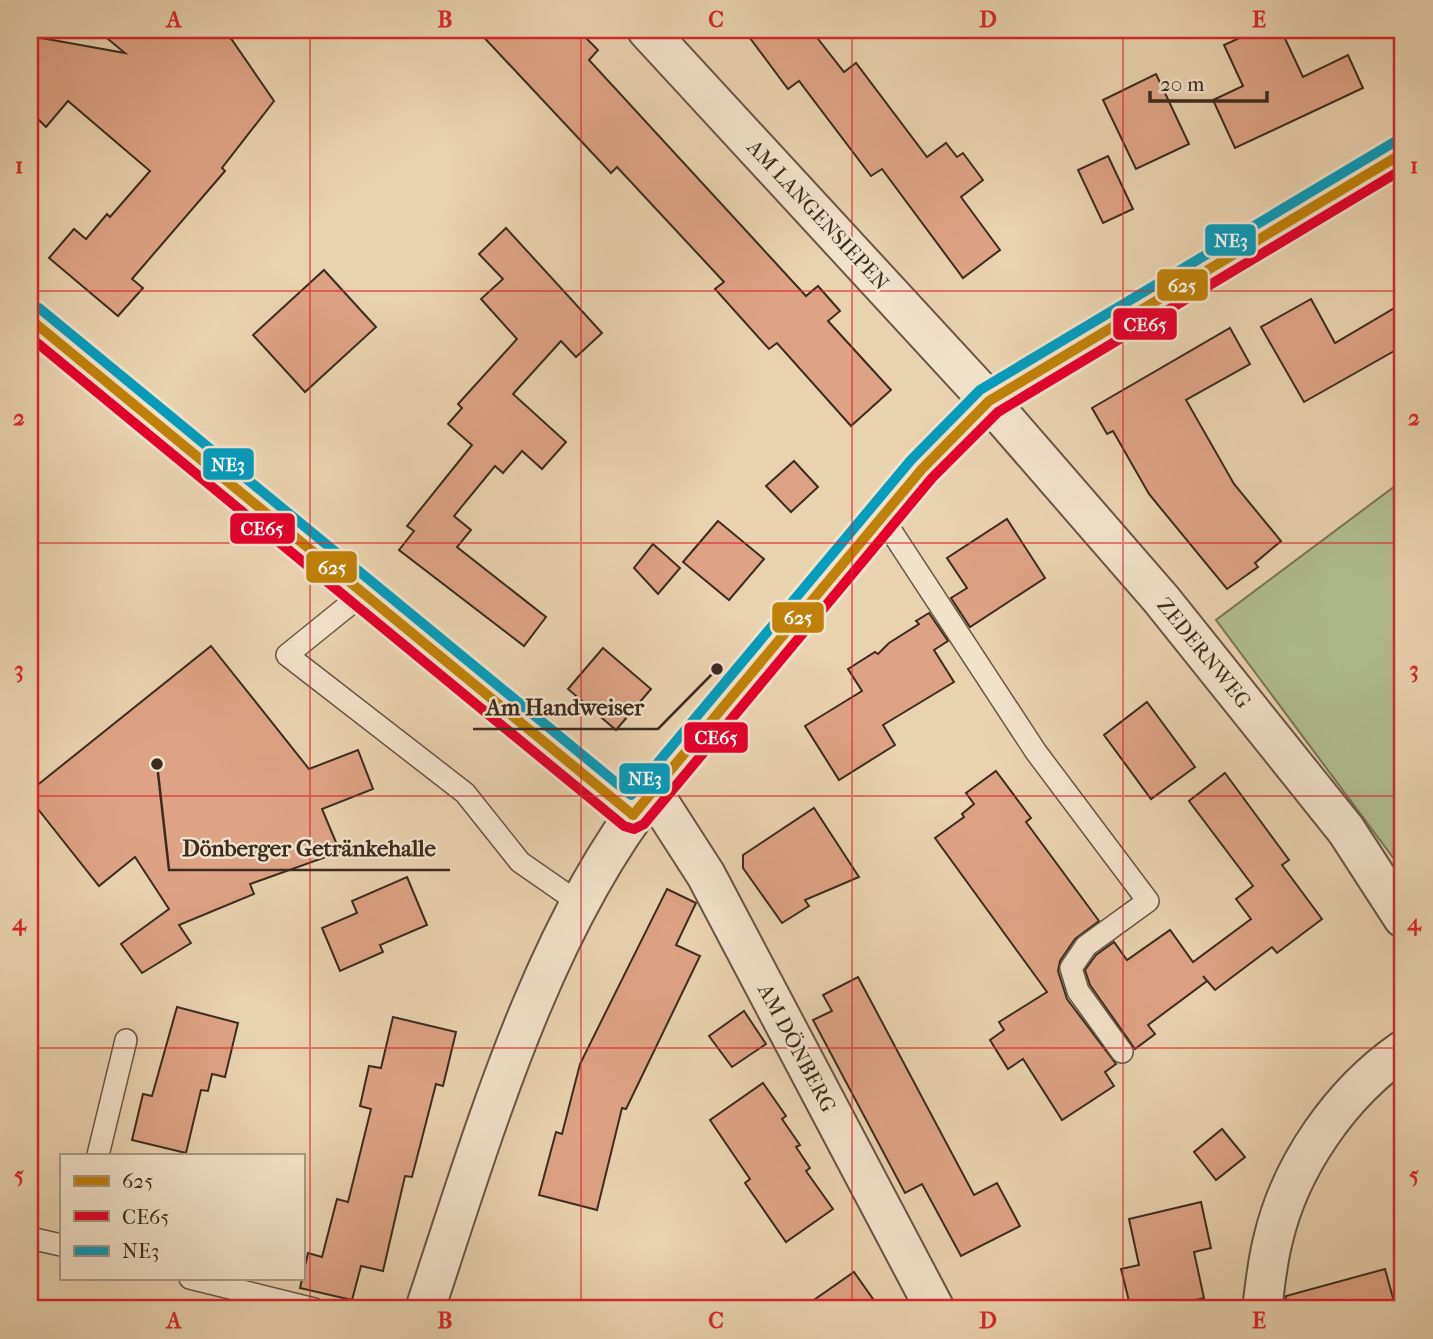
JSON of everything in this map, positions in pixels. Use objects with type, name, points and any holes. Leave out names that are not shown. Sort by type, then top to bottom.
[{"type":"street","name":"AM LANGENSIEPEN","points":[[647,30],[989,401]]},
{"type":"street","points":[[425,1309],[468,1181],[534,1001],[579,903],[643,803],[922,469],[989,401],[1403,153]]},
{"type":"street","name":"AM DÖNBERG","points":[[32,326],[365,592],[643,803],[706,875],[935,1309]]},
{"type":"street","name":"ZEDERNWEG","points":[[989,401],[1161,599],[1346,830],[1403,918]]},
{"type":"street","points":[[1262,1309],[1273,1239],[1296,1174],[1331,1119],[1388,1060],[1403,1050]]},
{"type":"lane","points":[[882,517],[1037,752],[1148,901],[1086,946],[1071,968],[1078,991],[1122,1052]]},
{"type":"lane","points":[[365,592],[287,655],[465,793],[520,862],[579,903]]},
{"type":"lane","points":[[98,1154],[126,1040]]},
{"type":"lane","points":[[30,1238],[60,1245]]},
{"type":"lane","points":[[199,1280],[314,1309]]},
{"type":"green space","points":[[1403,480],[1403,871],[1216,620]]},
{"type":"building","points":[[97,30],[220,30],[232,40],[274,101],[222,168],[225,171],[132,279],[143,288],[118,316],[49,258],[74,229],[86,239],[107,214],[110,217],[150,171],[68,101],[46,127],[30,111],[30,36],[125,53]]},
{"type":"building","points":[[477,30],[578,30],[598,50],[589,60],[806,296],[818,286],[840,311],[828,321],[891,390],[851,426],[777,343],[769,349],[715,289],[724,282],[617,167],[611,173]]},
{"type":"building","points":[[744,30],[811,30],[844,72],[856,63],[927,157],[946,143],[957,157],[963,153],[983,180],[961,197],[1000,250],[963,278],[882,169],[871,176],[799,81],[788,89]]},
{"type":"building","points":[[1257,30],[1281,30],[1303,77],[1348,55],[1363,88],[1235,148],[1213,100],[1243,86],[1224,45]]},
{"type":"building","points":[[1156,74],[1189,144],[1136,169],[1103,100]]},
{"type":"building","points":[[1108,156],[1133,209],[1103,223],[1078,170]]},
{"type":"building","points":[[506,228],[602,333],[576,357],[561,341],[513,394],[566,442],[542,469],[522,451],[503,473],[495,466],[454,516],[471,530],[457,547],[546,617],[524,646],[399,550],[414,531],[407,526],[472,445],[448,424],[462,408],[458,404],[517,339],[481,299],[503,279],[479,254]]},
{"type":"building","points":[[324,270],[376,327],[305,392],[253,335]]},
{"type":"building","points":[[1311,299],[1335,343],[1403,303],[1403,346],[1304,402],[1261,327]]},
{"type":"building","points":[[1230,328],[1250,364],[1186,400],[1234,484],[1281,541],[1255,563],[1258,567],[1227,589],[1149,494],[1113,431],[1107,434],[1092,408]]},
{"type":"building","points":[[794,461],[818,487],[791,512],[766,486]]},
{"type":"building","points":[[1007,519],[1045,578],[970,627],[951,598],[967,588],[947,558]]},
{"type":"building","points":[[718,521],[764,559],[729,600],[683,562]]},
{"type":"building","points":[[653,544],[680,568],[658,594],[634,568]]},
{"type":"building","points":[[929,613],[948,641],[934,650],[954,682],[883,725],[895,745],[839,780],[805,726],[862,691],[848,669],[875,652],[878,654],[889,643],[919,624],[916,621]]},
{"type":"building","points":[[211,646],[309,769],[358,750],[373,789],[322,809],[340,852],[250,884],[254,894],[179,925],[191,943],[142,973],[121,944],[169,909],[135,857],[99,886],[30,799],[30,791]]},
{"type":"building","points":[[603,648],[651,689],[616,730],[568,689]]},
{"type":"building","points":[[1147,702],[1195,767],[1151,799],[1104,735]]},
{"type":"building","points":[[996,771],[1031,818],[1026,822],[1099,921],[1075,939],[1060,961],[1058,971],[1067,999],[1116,1064],[1105,1072],[1114,1086],[1062,1120],[1023,1059],[1008,1069],[990,1040],[1004,1030],[999,1022],[1047,992],[935,838],[964,817],[962,814],[974,804],[966,793]]},
{"type":"building","points":[[1225,773],[1289,860],[1282,865],[1322,919],[1277,953],[1272,947],[1215,990],[1203,976],[1207,981],[1148,1025],[1155,1034],[1135,1049],[1090,985],[1085,970],[1096,955],[1114,942],[1127,960],[1170,930],[1193,962],[1251,919],[1236,899],[1253,886],[1189,801]]},
{"type":"building","points":[[814,808],[859,877],[805,900],[809,906],[782,923],[743,868],[743,855]]},
{"type":"building","points":[[407,877],[427,925],[380,945],[383,952],[340,971],[322,928],[357,913],[352,901]]},
{"type":"building","points":[[667,889],[696,903],[676,945],[700,956],[626,1109],[622,1108],[597,1210],[539,1195],[556,1132],[562,1134],[580,1064]]},
{"type":"building","points":[[858,977],[974,1195],[997,1183],[1020,1226],[961,1256],[922,1184],[905,1193],[813,1020],[832,1011],[823,995]]},
{"type":"building","points":[[177,1007],[238,1023],[225,1077],[212,1074],[208,1091],[201,1090],[186,1153],[132,1140],[143,1094],[152,1096]]},
{"type":"building","points":[[744,1011],[766,1044],[732,1067],[709,1036]]},
{"type":"building","points":[[393,1017],[456,1032],[443,1086],[436,1084],[412,1177],[405,1176],[383,1271],[361,1266],[352,1300],[300,1288],[304,1280],[308,1253],[322,1257],[337,1199],[348,1202],[371,1109],[360,1106],[369,1066],[381,1068]]},
{"type":"building","points":[[763,1083],[786,1116],[782,1119],[800,1145],[796,1147],[810,1168],[806,1171],[833,1209],[786,1242],[745,1183],[750,1179],[710,1120]]},
{"type":"building","points":[[1222,1129],[1245,1157],[1216,1180],[1194,1152]]},
{"type":"building","points":[[1201,1202],[1211,1248],[1194,1252],[1204,1298],[1158,1309],[1131,1309],[1121,1269],[1139,1265],[1129,1219]]},
{"type":"building","points":[[1385,1269],[1396,1309],[1284,1309],[1286,1296]]},
{"type":"building","points":[[854,1272],[873,1299],[855,1309],[801,1309]]},
{"type":"transit line","name":"NE3","points":[[39,308],[631,795],[911,460],[980,390],[1396,141]]},
{"type":"transit line","name":"625","points":[[633,815],[922,469],[989,401],[1403,153]]},
{"type":"transit line","name":"CE65","points":[[30,337],[624,826],[634,829],[644,824],[932,478],[998,412],[1403,169]]},
{"type":"transit line","name":"625","points":[[30,319],[633,815]]},
{"type":"place","name":"Am Handweiser","points":[[717,669]]},
{"type":"place","name":"Dönberger Getränkehalle","points":[[157,764]]}]
